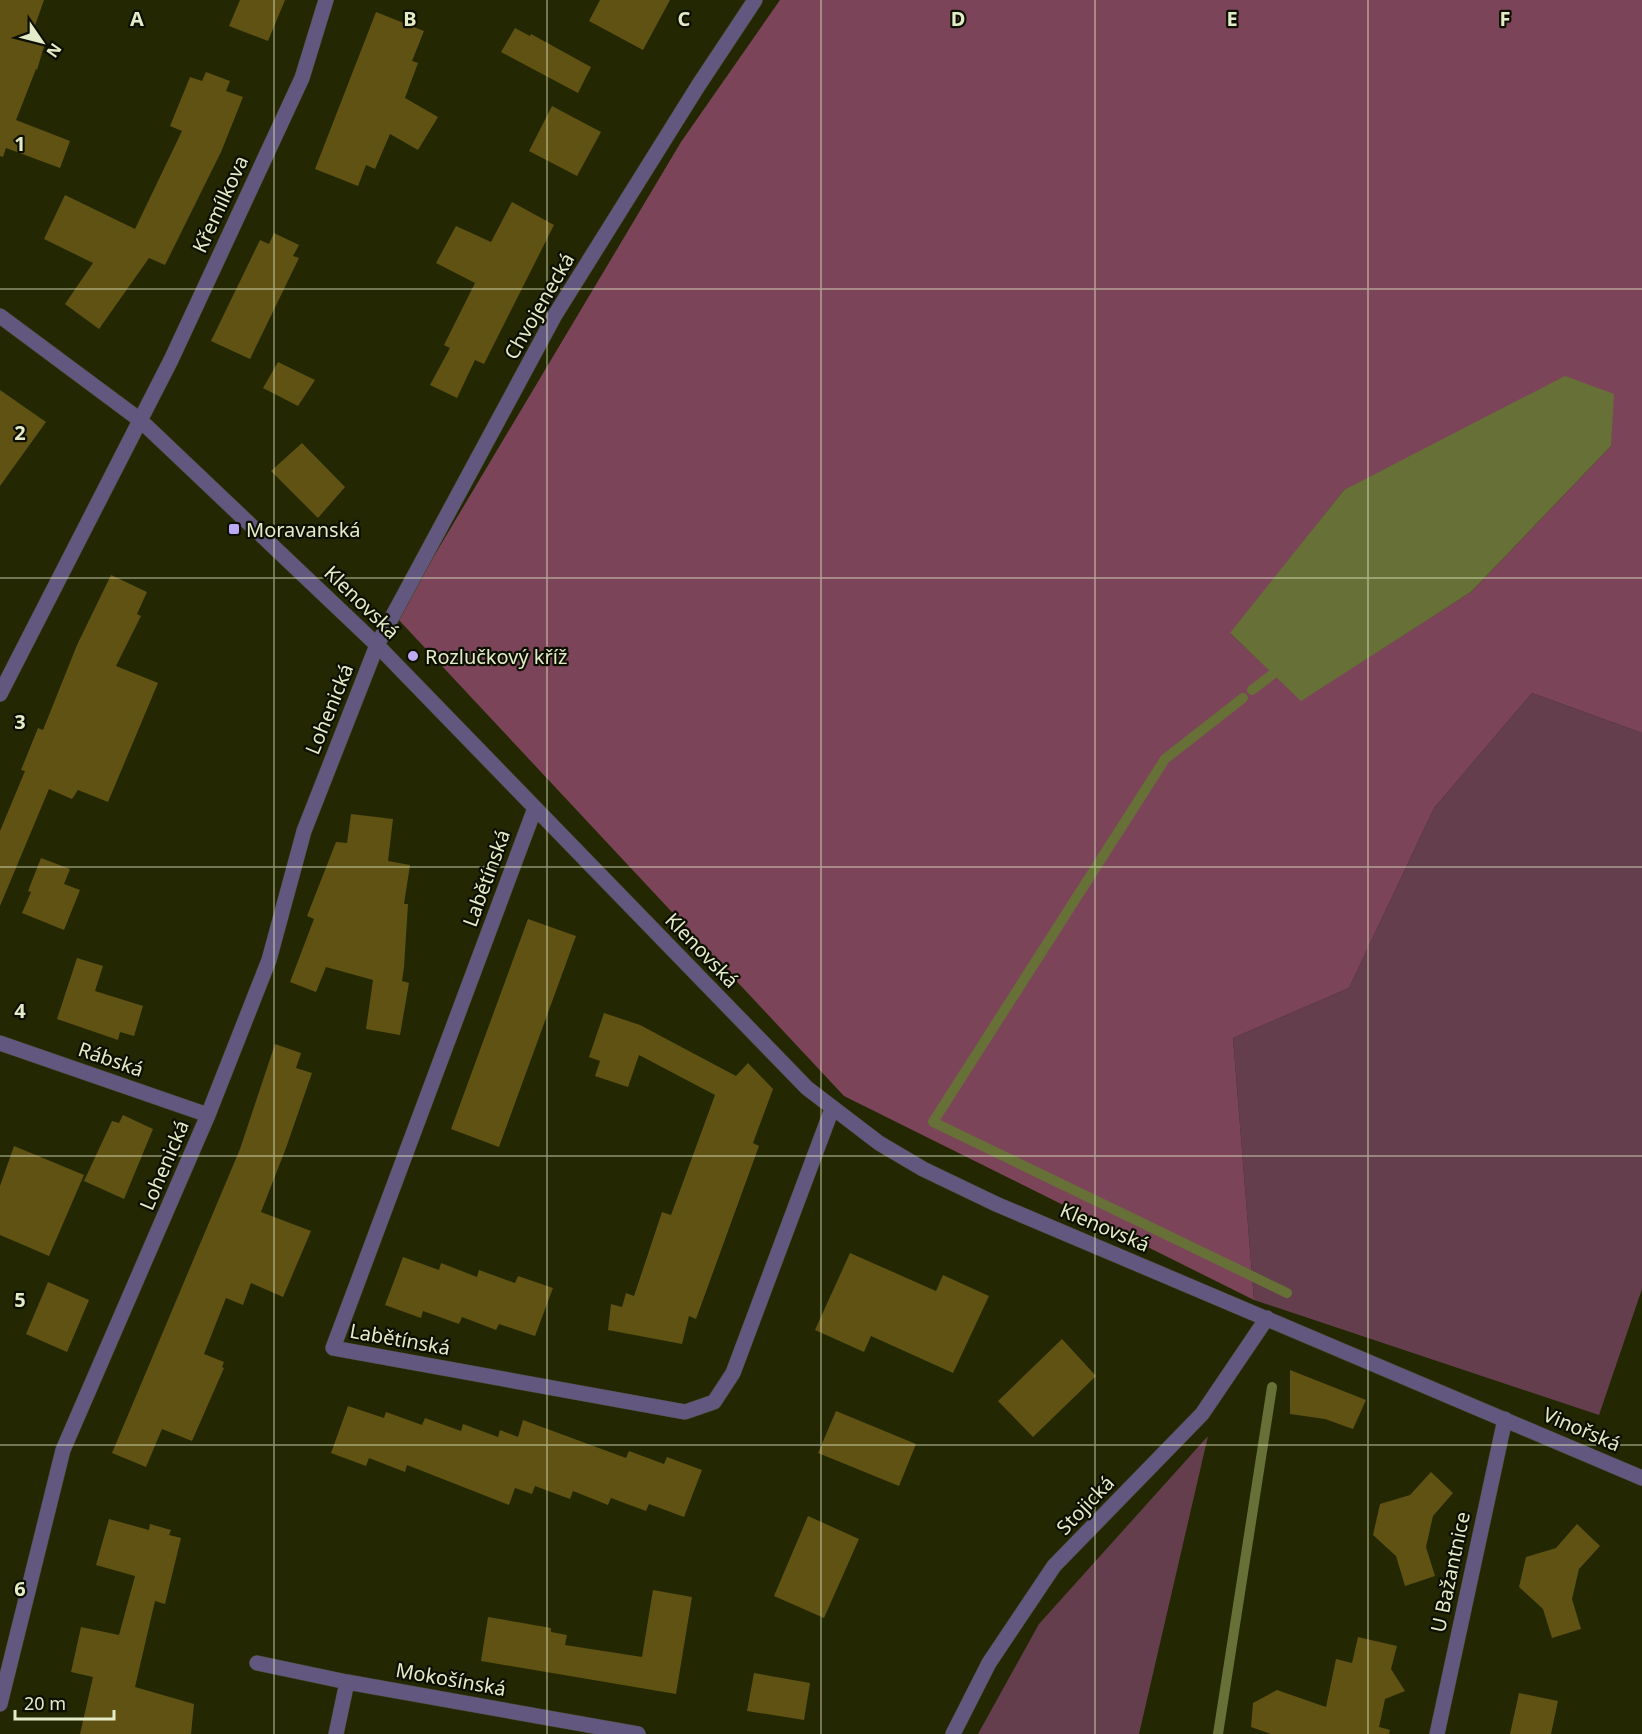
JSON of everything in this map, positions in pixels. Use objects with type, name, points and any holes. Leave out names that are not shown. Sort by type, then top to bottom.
[{"type":"street","name":"Křemílkova","points":[[140,420],[171,360],[302,78],[326,0]]},
{"type":"street","name":"Chvojenecká","points":[[377,645],[555,315],[698,86],[755,0]]},
{"type":"street","name":"Klenovská","points":[[0,316],[140,420],[377,645],[807,1088],[832,1109],[879,1143],[922,1169],[1006,1209],[1505,1419]]},
{"type":"street","points":[[0,694],[140,420]]},
{"type":"street","name":"Lohenická","points":[[0,1704],[63,1450],[208,1115],[269,960],[304,831],[377,645]]},
{"type":"street","name":"Labětínská","points":[[535,808],[333,1348],[685,1412],[714,1402],[733,1373],[832,1109]]},
{"type":"street","name":"Rábská","points":[[0,1043],[208,1115]]},
{"type":"street","name":"Stojická","points":[[953,1734],[989,1663],[1054,1566],[1202,1414],[1267,1318]]},
{"type":"street","name":"Vinořská","points":[[1505,1419],[1642,1478]]},
{"type":"street","name":"U Bažantnice","points":[[1437,1734],[1505,1419]]},
{"type":"street","name":"Mokošínská","points":[[257,1663],[347,1682],[638,1734]]},
{"type":"street","points":[[336,1734],[347,1682]]},
{"type":"shaded area","points":[[780,0],[1642,0],[1642,733],[1532,693],[1434,808],[1349,988],[1233,1038],[1254,1300],[844,1096],[397,618],[681,142]],"holes":[[[1611,446],[1471,592],[1301,700],[1231,634],[1344,490]]]},
{"type":"shaded area","points":[[1565,376],[1614,394],[1611,446],[1471,592],[1301,701],[1230,633],[1344,490]]},
{"type":"shaded area","points":[[1532,693],[1642,733],[1642,1289],[1599,1415],[1254,1300],[1233,1038],[1349,988],[1434,808]]},
{"type":"shaded area","points":[[1208,1436],[1139,1734],[978,1734],[1039,1624]]},
{"type":"building","points":[[0,0],[44,0],[31,37],[45,43],[37,70],[16,120],[70,141],[60,168],[6,148],[3,157],[0,156]]},
{"type":"building","points":[[240,0],[285,0],[268,41],[229,26]]},
{"type":"building","points":[[600,0],[670,0],[643,50],[589,21]]},
{"type":"building","points":[[376,12],[424,31],[412,61],[418,63],[405,98],[438,117],[418,150],[390,134],[375,169],[366,165],[358,186],[315,169]]},
{"type":"building","points":[[515,28],[530,36],[531,34],[591,67],[578,93],[501,52]]},
{"type":"building","points":[[206,72],[230,81],[226,91],[243,97],[221,152],[165,265],[149,258],[99,329],[65,304],[93,263],[44,239],[65,195],[135,229],[182,131],[170,126],[190,77],[202,81]]},
{"type":"building","points":[[552,106],[601,132],[577,176],[529,151]]},
{"type":"building","points":[[512,202],[554,225],[484,364],[475,360],[457,398],[430,385],[450,348],[444,345],[475,283],[436,263],[456,226],[491,242]]},
{"type":"building","points":[[274,233],[299,245],[293,256],[299,258],[250,359],[211,341],[260,240],[269,244]]},
{"type":"building","points":[[278,362],[315,380],[298,406],[263,388]]},
{"type":"building","points":[[0,390],[46,422],[0,486]]},
{"type":"building","points":[[302,443],[345,487],[318,518],[271,471]]},
{"type":"building","points":[[111,575],[147,592],[137,614],[141,616],[116,666],[158,683],[108,802],[78,790],[72,799],[49,789],[0,906],[0,831],[25,771],[21,770],[38,728],[43,730],[77,645]]},
{"type":"building","points":[[351,814],[393,819],[388,861],[410,865],[404,904],[408,904],[402,981],[409,983],[400,1035],[366,1029],[373,980],[326,967],[316,992],[290,982],[314,919],[307,916],[336,842],[347,843]]},
{"type":"building","points":[[41,858],[70,869],[64,884],[80,890],[64,930],[22,913]]},
{"type":"building","points":[[528,919],[576,936],[499,1147],[451,1129]]},
{"type":"building","points":[[77,958],[103,966],[95,991],[143,1006],[134,1036],[120,1032],[118,1040],[57,1019]]},
{"type":"building","points":[[604,1013],[640,1025],[736,1076],[748,1063],[773,1089],[753,1143],[759,1146],[696,1319],[689,1316],[682,1344],[608,1330],[611,1304],[622,1307],[626,1293],[634,1296],[662,1212],[671,1215],[715,1095],[639,1055],[628,1087],[595,1076],[600,1061],[589,1057]]},
{"type":"building","points":[[275,1044],[301,1053],[296,1068],[312,1073],[261,1212],[311,1231],[283,1297],[251,1283],[243,1305],[226,1298],[204,1354],[224,1362],[222,1367],[224,1368],[192,1441],[162,1429],[146,1467],[112,1453],[240,1149]]},
{"type":"building","points":[[123,1115],[153,1129],[124,1199],[84,1181],[112,1121],[119,1123]]},
{"type":"building","points":[[14,1146],[84,1175],[49,1256],[0,1235],[0,1186]]},
{"type":"building","points":[[850,1253],[936,1291],[943,1275],[989,1296],[953,1373],[871,1336],[864,1352],[815,1330]]},
{"type":"building","points":[[403,1257],[439,1270],[441,1263],[477,1277],[479,1270],[515,1283],[518,1276],[553,1288],[535,1336],[499,1324],[496,1330],[462,1317],[459,1324],[423,1311],[421,1318],[385,1305]]},
{"type":"building","points":[[48,1282],[89,1300],[67,1352],[26,1334]]},
{"type":"building","points":[[1062,1339],[1096,1376],[1033,1437],[998,1401]]},
{"type":"building","points":[[1290,1370],[1366,1400],[1353,1429],[1325,1419],[1290,1414]]},
{"type":"building","points":[[348,1406],[384,1418],[386,1412],[422,1425],[425,1418],[461,1431],[463,1424],[498,1437],[500,1430],[518,1437],[523,1420],[626,1458],[629,1451],[664,1464],[667,1457],[702,1470],[684,1517],[649,1504],[646,1511],[611,1498],[608,1505],[573,1491],[570,1499],[535,1486],[532,1494],[515,1488],[509,1505],[407,1465],[405,1472],[369,1458],[366,1466],[331,1453]]},
{"type":"building","points":[[836,1411],[916,1444],[899,1486],[818,1453]]},
{"type":"building","points":[[1431,1472],[1453,1493],[1433,1516],[1426,1547],[1435,1576],[1405,1586],[1396,1556],[1373,1535],[1380,1504],[1410,1495]]},
{"type":"building","points":[[808,1516],[859,1539],[824,1618],[774,1596]]},
{"type":"building","points":[[109,1519],[149,1530],[150,1524],[171,1530],[169,1535],[181,1538],[165,1604],[155,1601],[135,1687],[194,1704],[191,1734],[80,1734],[93,1677],[71,1672],[81,1627],[119,1635],[135,1576],[96,1565]]},
{"type":"building","points":[[1577,1524],[1600,1546],[1579,1569],[1572,1599],[1581,1629],[1552,1638],[1543,1609],[1519,1587],[1526,1557],[1556,1548]]},
{"type":"building","points":[[653,1590],[692,1597],[676,1694],[481,1661],[488,1617],[551,1628],[551,1632],[567,1635],[565,1645],[642,1657]]},
{"type":"building","points":[[1358,1637],[1397,1646],[1391,1669],[1405,1691],[1385,1699],[1379,1727],[1390,1730],[1389,1734],[1271,1734],[1251,1727],[1253,1703],[1277,1690],[1326,1707],[1336,1659],[1352,1663]]},
{"type":"building","points":[[754,1673],[810,1683],[804,1720],[747,1711]]},
{"type":"building","points":[[1519,1693],[1558,1701],[1551,1734],[1510,1734]]},
{"type":"waterway","points":[[1252,690],[1273,674]]},
{"type":"waterway","points":[[1243,698],[1165,759],[933,1122],[1287,1293]]},
{"type":"waterway","points":[[1218,1734],[1272,1387]]},
{"type":"place","name":"Moravanská","points":[[234,529]]},
{"type":"place","name":"Rozlučkový kříž","points":[[413,656]]}]
